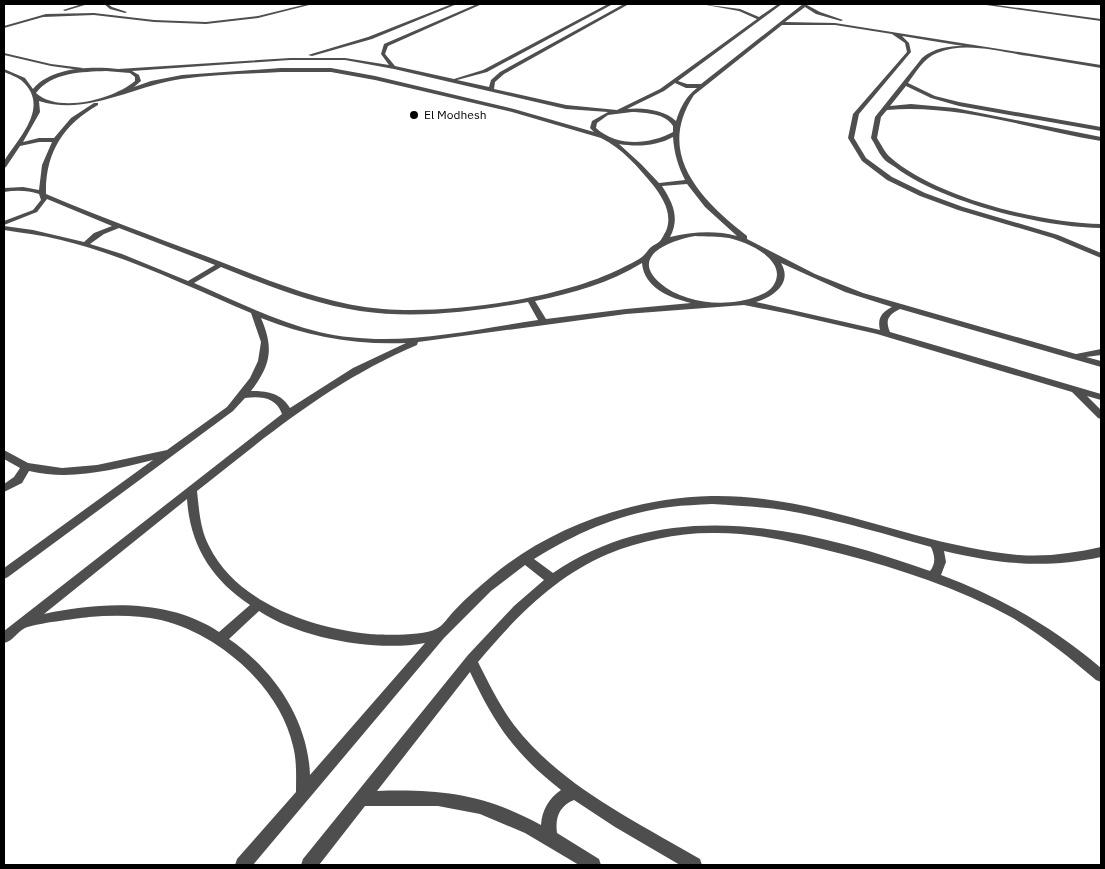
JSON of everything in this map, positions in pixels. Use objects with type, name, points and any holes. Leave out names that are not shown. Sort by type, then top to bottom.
[{"type":"street","points":[[61,6],[69,4]]},
{"type":"street","points":[[4,27],[86,4]]},
{"type":"street","points":[[106,4],[118,10],[194,18],[252,13],[294,4]]},
{"type":"street","points":[[42,16],[105,14],[154,21],[224,22],[258,17],[311,4]]},
{"type":"street","points":[[290,59],[370,38],[455,4]]},
{"type":"street","points":[[394,67],[383,54],[386,45],[480,4]]},
{"type":"street","points":[[450,80],[468,77],[485,71],[611,4]]},
{"type":"street","points":[[491,90],[493,81],[502,73],[627,4]]},
{"type":"street","points":[[703,4],[748,13],[760,19]]},
{"type":"street","points":[[727,8],[733,4]]},
{"type":"street","points":[[737,4],[758,4]]},
{"type":"street","points":[[663,242],[671,226],[671,210],[656,185],[607,138],[597,133],[593,128],[594,122],[598,118],[653,96],[780,4]]},
{"type":"street","points":[[34,96],[51,103],[75,104],[110,97],[166,80],[205,75],[299,69],[347,72],[514,111],[622,142],[648,143],[669,137],[676,130],[678,118],[686,101],[701,86],[805,4],[825,16],[893,33],[1101,66]]},
{"type":"street","points":[[981,4],[1101,20]]},
{"type":"street","points":[[6,21],[52,8]]},
{"type":"street","points":[[105,14],[118,10]]},
{"type":"street","points":[[252,13],[258,17]]},
{"type":"street","points":[[6,21],[18,22]]},
{"type":"street","points":[[779,24],[854,24],[1101,60]]},
{"type":"street","points":[[746,28],[754,30]]},
{"type":"street","points":[[762,31],[769,32]]},
{"type":"street","points":[[893,33],[907,42],[914,52],[928,55],[949,49],[979,47]]},
{"type":"street","points":[[370,38],[392,41]]},
{"type":"street","points":[[914,52],[856,114],[851,124],[850,134],[854,146],[862,158],[877,170],[918,193],[973,213],[1049,234],[1101,256]]},
{"type":"street","points":[[4,54],[63,67],[131,72],[137,76],[138,81],[134,87],[124,92]]},
{"type":"street","points":[[928,55],[904,83],[873,126],[873,137],[878,149],[890,161],[907,174],[930,186],[977,203],[1053,222],[1101,226]]},
{"type":"street","points":[[120,70],[206,66],[290,59],[345,60],[394,67],[450,80],[491,90],[531,104],[578,109],[657,113],[674,122],[678,157],[689,182],[714,212],[751,243]]},
{"type":"street","points":[[22,67],[30,61]]},
{"type":"street","points":[[205,75],[199,72],[199,70],[206,66]]},
{"type":"street","points":[[4,70],[16,68]]},
{"type":"street","points":[[34,96],[36,88],[57,77],[90,70],[106,69]]},
{"type":"street","points":[[4,70],[23,80],[34,96],[37,112],[20,144],[4,166]]},
{"type":"street","points":[[675,81],[686,86],[701,86]]},
{"type":"street","points":[[904,83],[921,92],[960,104],[1101,129]]},
{"type":"street","points":[[4,223],[35,211],[42,205],[44,200],[42,194],[43,172],[55,140],[72,119],[110,97]]},
{"type":"street","points":[[514,111],[531,104]]},
{"type":"street","points":[[955,110],[952,106],[960,104]]},
{"type":"street","points":[[885,108],[911,106],[955,110],[1101,139]]},
{"type":"street","points":[[1078,134],[1083,130],[1079,126]]},
{"type":"street","points":[[20,144],[39,140],[55,140]]},
{"type":"street","points":[[656,185],[689,182]]},
{"type":"street","points":[[4,190],[24,188],[221,264],[313,297],[345,306],[380,311],[418,313],[456,311],[570,292],[601,282],[627,270],[647,257],[653,249],[663,242],[686,236],[714,234],[733,237],[751,243],[792,267],[824,282],[898,307],[1101,364]]},
{"type":"street","points":[[1049,234],[1055,229],[1053,222]]},
{"type":"street","points":[[86,244],[90,238],[98,233],[121,226]]},
{"type":"street","points":[[4,228],[48,234],[86,244],[306,332],[332,337],[391,342],[422,340],[648,308],[708,304],[745,304],[814,316],[886,333],[1101,397]]},
{"type":"street","points":[[745,304],[765,297],[777,287],[782,275],[778,262],[766,251]]},
{"type":"street","points":[[647,257],[646,268],[652,280],[665,291],[685,300],[708,304]]},
{"type":"street","points":[[188,284],[221,264]]},
{"type":"street","points":[[531,300],[543,322]]},
{"type":"street","points":[[886,333],[882,325],[883,317],[889,311],[898,307]]},
{"type":"street","points":[[4,574],[230,409],[244,395],[256,376],[264,358],[265,341],[255,312]]},
{"type":"street","points":[[4,638],[287,414],[318,392],[366,364],[422,340]]},
{"type":"street","points":[[1073,356],[1101,352]]},
{"type":"street","points":[[1075,389],[1101,416]]},
{"type":"street","points":[[244,395],[257,394],[279,399],[285,406],[287,414]]},
{"type":"street","points":[[4,454],[25,467],[42,471],[62,472],[85,471],[172,452]]},
{"type":"street","points":[[4,488],[18,481],[25,467]]},
{"type":"street","points":[[192,489],[194,520],[205,551],[227,580],[258,605],[290,620],[326,632],[365,638],[407,640],[440,634]]},
{"type":"street","points":[[243,865],[440,634],[496,580],[525,558],[565,534],[607,516],[652,504],[698,499],[747,501],[793,508],[858,523],[936,545],[979,554],[1021,559],[1061,558],[1101,552]]},
{"type":"street","points":[[309,865],[471,661],[525,603],[553,580],[588,558],[626,543],[666,533],[708,529],[751,532],[803,541],[884,561],[969,590],[1007,608],[1045,631],[1082,658],[1101,676]]},
{"type":"street","points":[[932,577],[938,571],[941,563],[941,554],[936,545]]},
{"type":"street","points":[[525,558],[553,580]]},
{"type":"street","points":[[220,639],[258,605]]},
{"type":"street","points":[[22,624],[68,613],[112,609],[152,612],[189,622],[220,639],[260,672],[284,706],[301,748],[303,794]]},
{"type":"street","points":[[471,661],[489,697],[511,731],[540,763],[576,792],[694,865]]},
{"type":"street","points":[[550,837],[547,826],[552,807],[566,794],[576,792]]},
{"type":"street","points":[[362,799],[415,798],[461,802],[506,815],[550,837],[593,865]]},
{"type":"place","name":"El Modhesh","points":[[414,115]]}]
